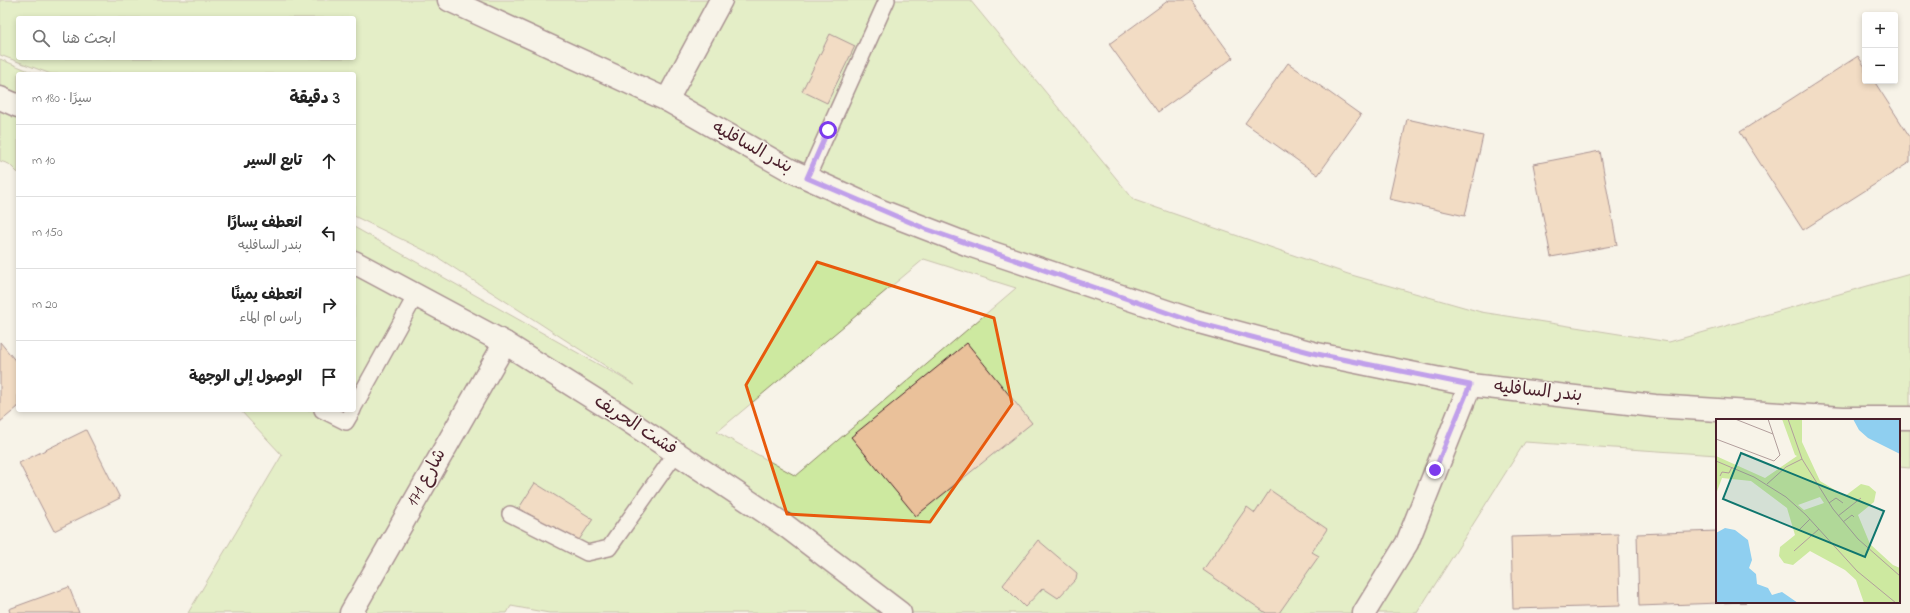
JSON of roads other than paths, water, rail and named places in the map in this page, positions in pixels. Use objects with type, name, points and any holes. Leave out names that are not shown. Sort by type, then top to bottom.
[{"type":"street","name":"بندر السافليه","points":[[449,0],[667,100],[790,170],[807,178],[926,229],[1194,322],[1317,354],[1470,385],[1655,406],[1843,418],[1910,418]]},
{"type":"street","points":[[667,100],[721,0]]},
{"type":"street","points":[[0,98],[16,105]]},
{"type":"street","name":"فشت الحريف","points":[[356,263],[505,343],[786,526],[900,613]]},
{"type":"street","name":"شارع 171","points":[[351,613],[505,343]]},
{"type":"street","points":[[1364,613],[1407,543],[1470,385]]},
{"type":"lane","points":[[807,178],[887,0]]},
{"type":"lane","points":[[356,404],[416,296]]},
{"type":"lane","points":[[326,412],[346,422],[351,412]]},
{"type":"lane","points":[[510,514],[587,553],[609,548],[676,453]]}]
